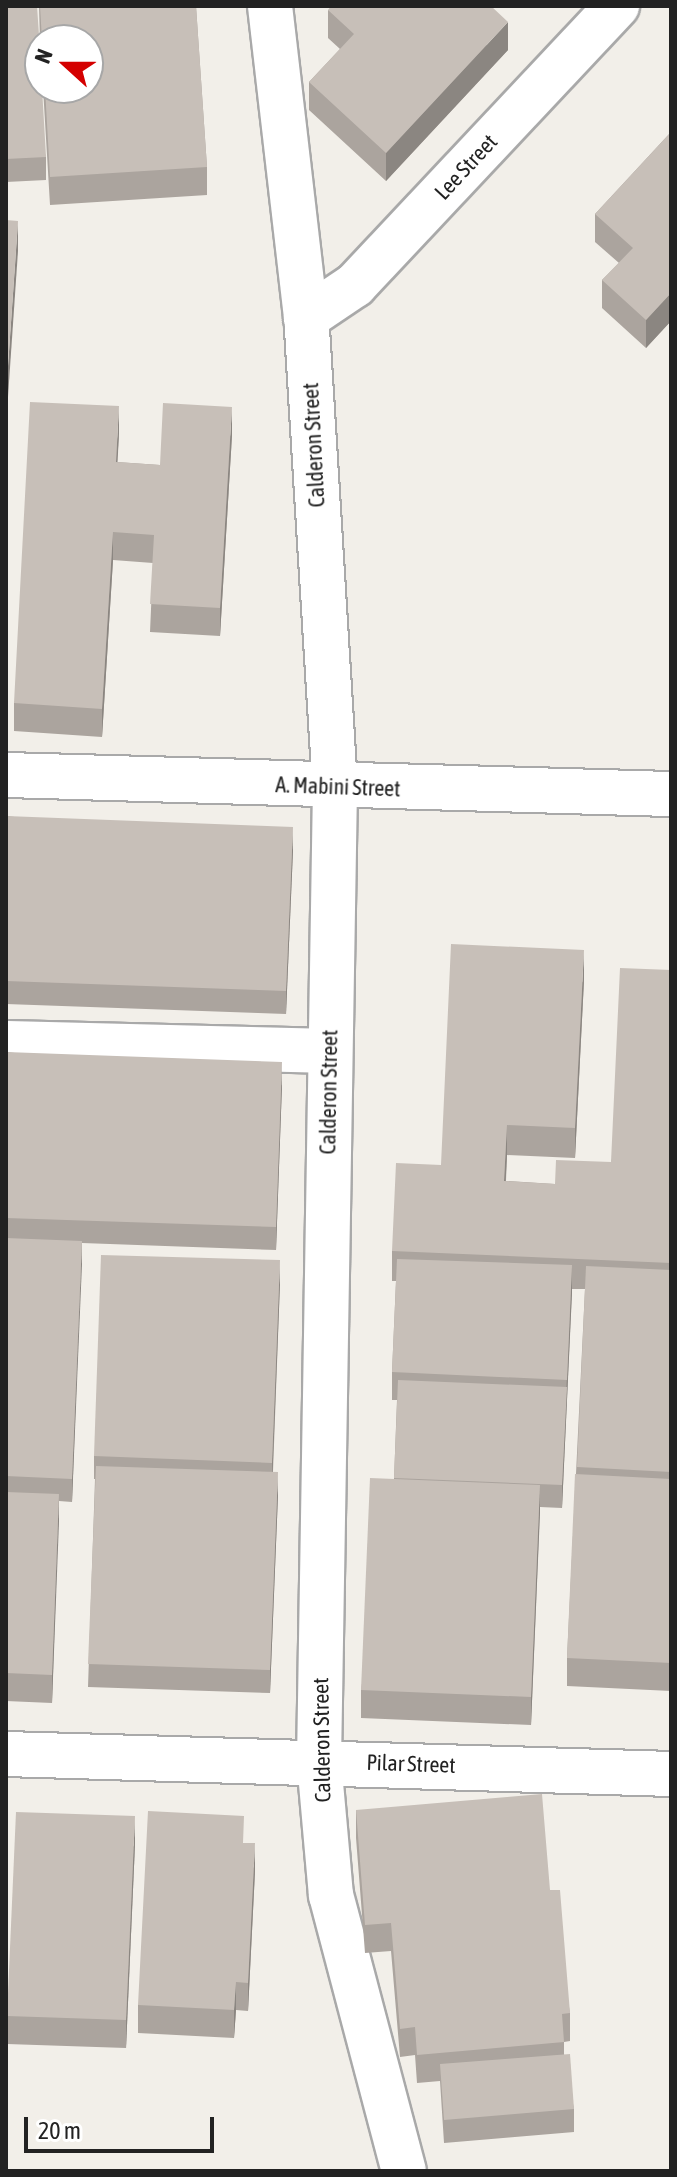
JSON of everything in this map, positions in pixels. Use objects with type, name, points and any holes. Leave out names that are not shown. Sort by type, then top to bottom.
[{"type":"street","name":"Calderon Street","points":[[270,6],[306,318],[335,787],[319,1761],[331,1895],[404,2171]]},
{"type":"street","name":"Lee Street","points":[[306,318],[355,285],[617,6]]},
{"type":"street","name":"A. Mabini Street","points":[[6,775],[335,787],[671,794]]},
{"type":"street","points":[[6,1043],[330,1051]]},
{"type":"street","name":"Pilar Street","points":[[6,1754],[319,1761],[671,1774]]},
{"type":"building","points":[[6,6],[37,6],[38,24],[24,24],[24,104],[43,104],[46,157],[6,159]]},
{"type":"building","points":[[40,6],[196,6],[207,167],[50,177],[46,104],[104,104],[104,24],[41,24]]},
{"type":"building","points":[[331,6],[491,6],[508,22],[386,153],[309,82],[354,34],[328,10]]},
{"type":"building","points":[[671,132],[671,293],[646,320],[602,280],[633,248],[595,214]]},
{"type":"building","points":[[6,220],[18,221],[6,395]]},
{"type":"building","points":[[30,402],[119,406],[116,462],[160,465],[163,403],[232,407],[220,608],[150,604],[154,535],[113,532],[102,709],[14,703]]},
{"type":"building","points":[[6,816],[293,827],[286,991],[6,981]]},
{"type":"building","points":[[451,944],[584,950],[575,1128],[507,1125],[504,1181],[555,1184],[556,1160],[611,1162],[620,968],[671,970],[671,1263],[392,1251],[396,1163],[441,1165]]},
{"type":"building","points":[[6,1052],[282,1062],[276,1227],[6,1218]]},
{"type":"building","points":[[6,1238],[82,1241],[72,1479],[6,1476]]},
{"type":"building","points":[[101,1255],[280,1260],[272,1463],[94,1456]]},
{"type":"building","points":[[397,1259],[572,1265],[567,1380],[392,1372]]},
{"type":"building","points":[[586,1266],[671,1270],[671,1472],[577,1467]]},
{"type":"building","points":[[398,1380],[567,1387],[562,1485],[394,1478]]},
{"type":"building","points":[[96,1466],[278,1472],[270,1670],[88,1664]]},
{"type":"building","points":[[575,1474],[671,1479],[671,1663],[567,1658]]},
{"type":"building","points":[[370,1478],[540,1485],[531,1697],[361,1690]]},
{"type":"building","points":[[6,1492],[59,1494],[52,1675],[6,1673]]},
{"type":"building","points":[[542,1794],[550,1890],[560,1890],[570,2013],[562,2014],[564,2042],[417,2055],[415,2027],[400,2029],[391,1923],[365,1925],[356,1810]]},
{"type":"building","points":[[6,1808],[8,1808],[6,1860]]},
{"type":"building","points":[[148,1811],[244,1816],[243,1843],[255,1843],[248,1983],[236,1982],[234,2010],[138,2005]]},
{"type":"building","points":[[16,1812],[135,1816],[126,2020],[7,2016]]},
{"type":"building","points":[[570,2054],[574,2109],[444,2120],[440,2064]]}]
